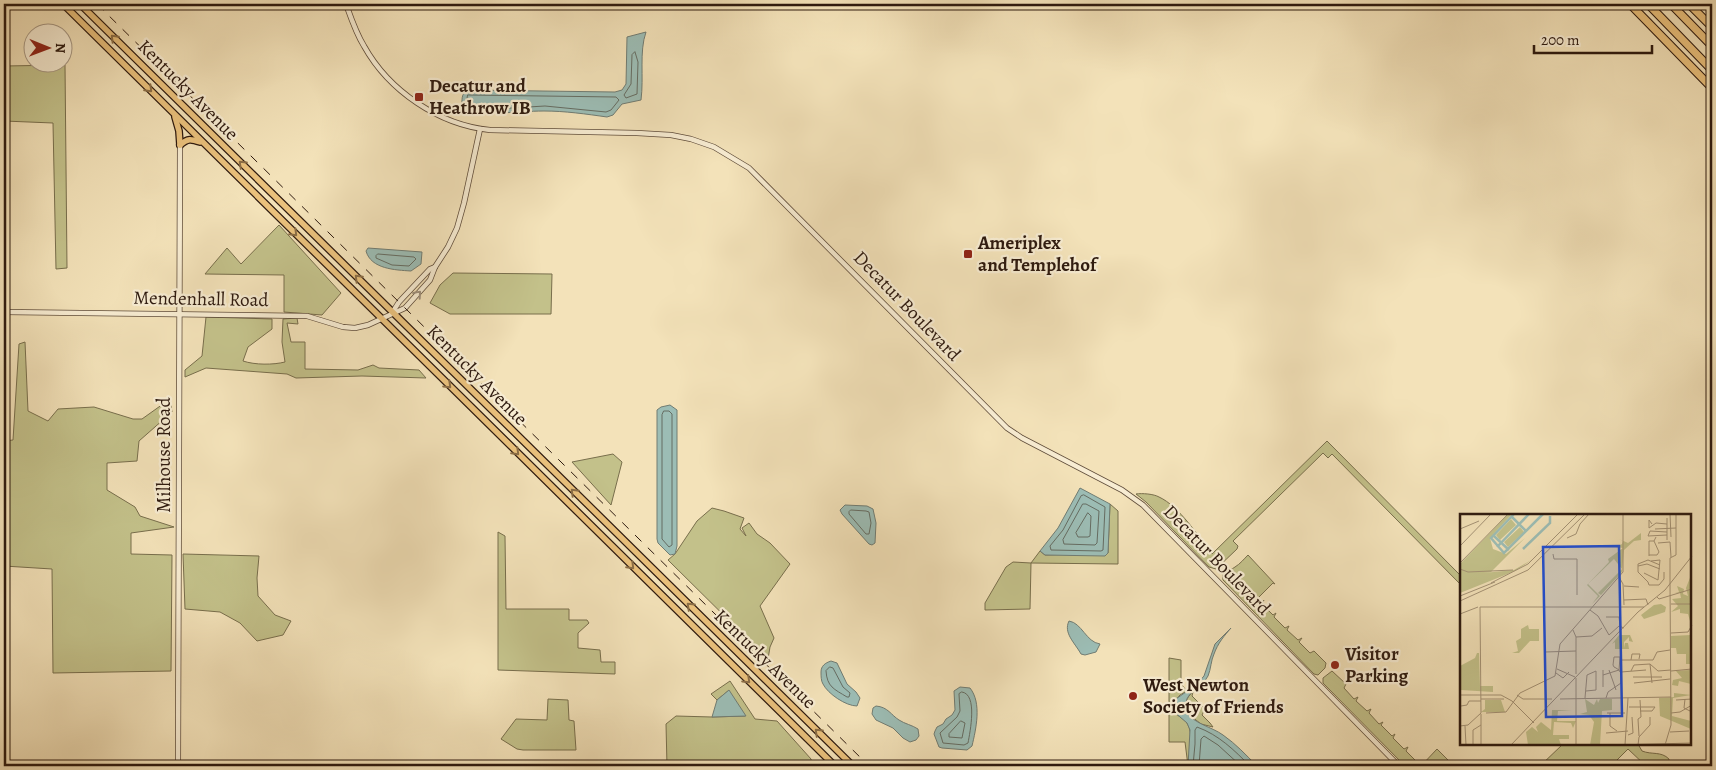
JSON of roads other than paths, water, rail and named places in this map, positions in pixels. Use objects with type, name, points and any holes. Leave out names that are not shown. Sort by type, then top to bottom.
[{"type":"highway","points":[[1630,4],[1712,88]]},
{"type":"highway","points":[[1648,4],[1712,70]]},
{"type":"highway","points":[[1671,4],[1712,46]]},
{"type":"highway","points":[[1689,4],[1712,27]]},
{"type":"main road","name":"Kentucky Avenue","points":[[62,4],[835,766]]},
{"type":"main road","name":"Kentucky Avenue","points":[[80,4],[853,766]]},
{"type":"main road","points":[[173,114],[180,145]]},
{"type":"main road","points":[[180,145],[185,140],[192,138],[203,143]]},
{"type":"street","name":"Decatur Boulevard","points":[[346,4],[356,32],[379,69],[397,88],[414,101],[442,117],[480,129],[666,134],[702,142],[738,160],[760,177],[1009,429],[1026,440],[1124,491],[1142,505],[1399,766]]},
{"type":"street","points":[[392,313],[399,302],[430,269],[435,267],[448,247],[458,224],[464,203],[480,129]]},
{"type":"street","name":"Milhouse Road","points":[[178,766],[180,145]]},
{"type":"street","name":"Mendenhall Road","points":[[4,312],[308,316],[343,327],[355,328],[368,325],[405,308],[430,280],[435,267]]},
{"type":"water","points":[[646,32],[642,56],[641,100],[622,104],[613,115],[607,117],[552,111],[493,113],[462,107],[463,95],[467,90],[615,92],[622,90],[626,84],[627,37]]},
{"type":"water","points":[[368,248],[422,252],[421,264],[411,271],[384,267],[373,262],[366,251]]},
{"type":"water","points":[[670,405],[677,410],[677,546],[675,554],[670,555],[658,543],[657,539],[657,410]]},
{"type":"water","points":[[1080,488],[1110,504],[1108,553],[1105,556],[1045,555],[1040,551],[1058,528]]},
{"type":"water","points":[[845,505],[867,506],[873,509],[876,523],[875,543],[869,544],[842,514],[840,510]]},
{"type":"water","points":[[1069,621],[1077,625],[1095,643],[1100,644],[1096,652],[1085,655],[1081,654],[1070,638],[1068,630]]},
{"type":"water","points":[[1231,628],[1221,640],[1216,650],[1208,676],[1187,698],[1186,709],[1190,717],[1228,738],[1257,766],[1188,766],[1190,730],[1187,723],[1173,711],[1171,706],[1173,701],[1196,685],[1204,676],[1215,644]]},
{"type":"water","points":[[831,661],[837,663],[847,684],[860,698],[857,706],[838,699],[825,688],[821,672],[825,664]]},
{"type":"water","points":[[960,687],[970,688],[976,701],[977,716],[972,746],[967,750],[942,748],[939,747],[934,734],[937,727],[943,724],[955,710],[954,691]]},
{"type":"water","points":[[729,690],[746,716],[712,717],[717,700]]},
{"type":"water","points":[[876,706],[884,708],[899,720],[918,729],[919,736],[916,740],[910,742],[893,728],[876,720],[872,714],[873,708]]},
{"type":"railway","points":[[97,4],[869,766]]},
{"type":"place","name":"Decatur and Heathrow IB","points":[[419,97]]},
{"type":"place","name":"Ameriplex and Templehof","points":[[968,254]]},
{"type":"place","name":"Visitor Parking","points":[[1335,665]]},
{"type":"place","name":"West Newton Society of Friends","points":[[1133,696]]}]
